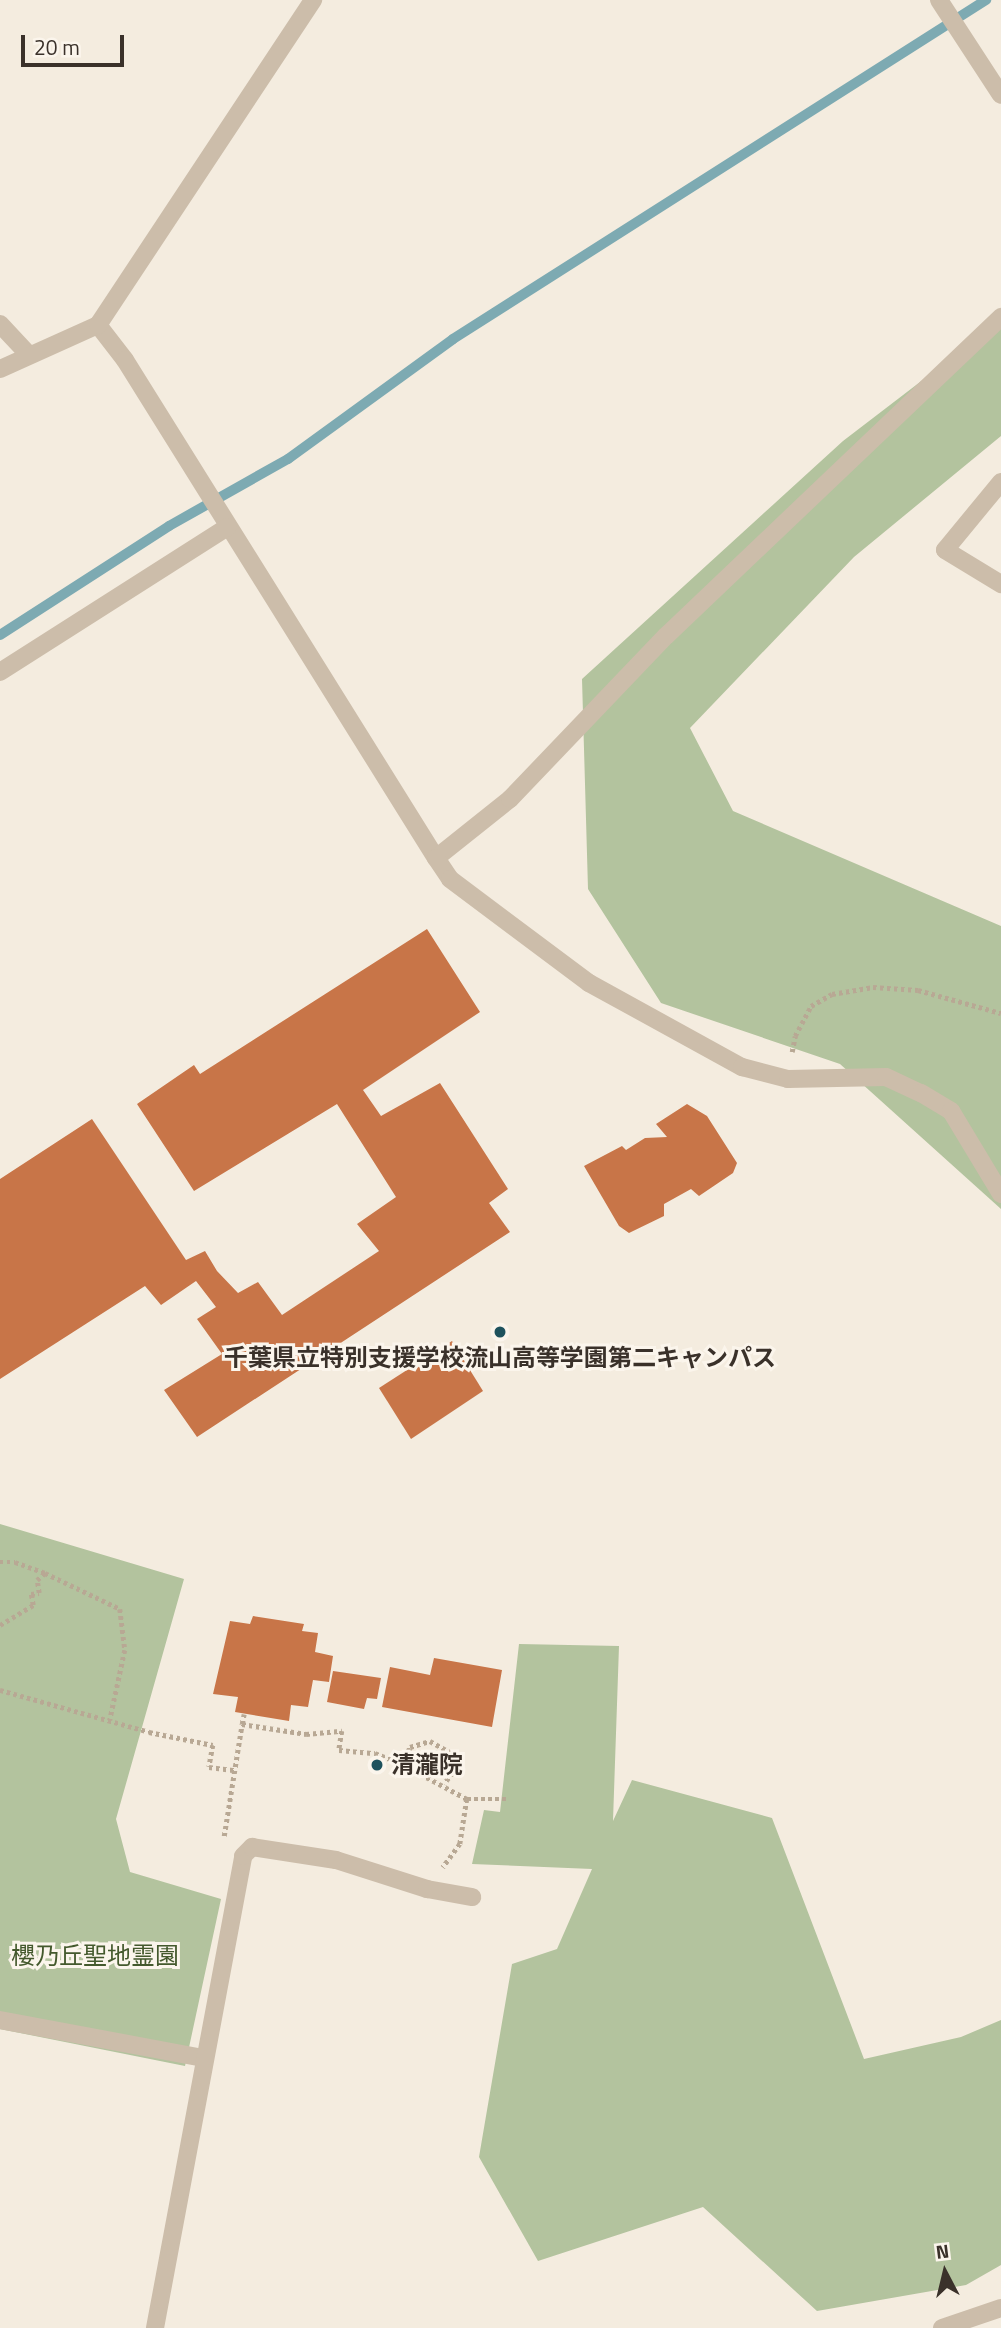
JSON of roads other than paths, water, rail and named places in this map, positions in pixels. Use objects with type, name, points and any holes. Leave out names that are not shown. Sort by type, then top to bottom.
[{"type":"street","points":[[0,369],[28,354],[98,325],[313,0]]},
{"type":"street","points":[[939,0],[1001,95]]},
{"type":"street","points":[[436,858],[510,799],[666,636],[1001,317]]},
{"type":"street","points":[[0,324],[28,354]]},
{"type":"street","points":[[98,325],[125,360],[450,880],[589,983],[742,1067],[788,1079],[886,1077],[921,1093],[951,1111],[1001,1194]]},
{"type":"street","points":[[1001,482],[945,551],[1001,584]]},
{"type":"street","points":[[0,672],[225,521]]},
{"type":"street","points":[[155,2328],[243,1856],[251,1847],[336,1860],[427,1889],[472,1897]]},
{"type":"street","points":[[0,2020],[204,2058]]},
{"type":"street","points":[[942,2328],[1001,2308]]},
{"type":"waterway","points":[[0,635],[169,526],[288,459],[453,339],[986,0]]},
{"type":"place","name":"千葉県立特別支援学校流山高等学園第二キャンパス","points":[[500,1332]]},
{"type":"place","name":"清瀧院","points":[[377,1765]]},
{"type":"park label","name":"櫻乃丘聖地霊園","points":[[95,1956]]}]
